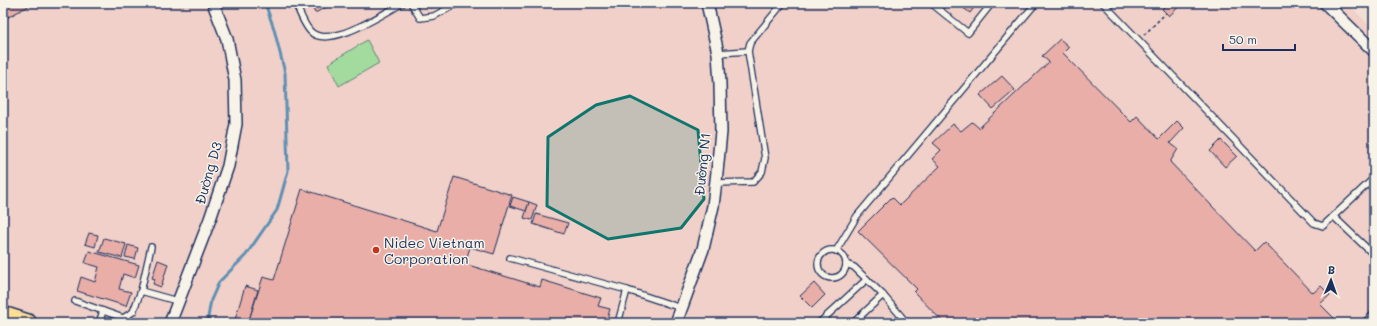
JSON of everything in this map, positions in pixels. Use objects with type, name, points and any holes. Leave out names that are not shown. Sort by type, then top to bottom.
[{"type":"main road","points":[[3,315],[28,323]]},
{"type":"street","name":"Đường D3","points":[[170,323],[177,301],[210,219],[228,166],[236,124],[235,80],[227,39],[213,3]]},
{"type":"street","name":"Đường N1","points":[[676,323],[680,308],[703,249],[713,206],[721,132],[718,53],[707,3]]},
{"type":"street","points":[[1326,3],[1374,51]]},
{"type":"lane","points":[[295,3],[310,32],[322,37],[349,32],[369,23],[403,3]]},
{"type":"lane","points":[[411,3],[420,18],[434,16],[458,3]]},
{"type":"lane","points":[[716,183],[753,182],[762,172],[765,158],[748,51],[750,43],[783,3]]},
{"type":"lane","points":[[931,3],[968,33],[992,3]]},
{"type":"lane","points":[[836,251],[857,216],[1036,3]]},
{"type":"lane","points":[[1103,3],[1314,224],[1323,226],[1374,178]]},
{"type":"lane","points":[[718,53],[748,51]]},
{"type":"lane","points":[[1333,216],[1374,255]]},
{"type":"lane","points":[[75,301],[123,318],[133,312],[142,291],[151,247]]},
{"type":"lane","points":[[827,251],[836,251],[843,256],[846,264],[843,272],[836,278],[827,277],[820,272],[817,264],[820,256],[827,251]]},
{"type":"lane","points":[[510,258],[627,290],[680,308]]},
{"type":"lane","points":[[846,264],[854,266],[883,295],[907,323]]},
{"type":"lane","points":[[819,323],[867,279]]},
{"type":"lane","points":[[618,323],[627,290]]},
{"type":"lane","points":[[142,291],[177,301]]},
{"type":"lane","points":[[853,323],[883,295]]},
{"type":"lane","points":[[99,323],[103,311]]},
{"type":"lane","points":[[1364,323],[1374,314]]},
{"type":"path","points":[[1139,41],[1166,13]]},
{"type":"highlighted area","points":[[630,96],[698,130],[704,199],[681,228],[608,239],[547,206],[548,137],[596,105]]},
{"type":"shaded area","points":[[3,3],[1347,3],[1374,30],[1374,323],[3,323]]},
{"type":"green space","points":[[367,40],[379,63],[339,86],[328,64]]},
{"type":"building","points":[[3,3],[34,3],[3,20]]},
{"type":"building","points":[[310,3],[334,3],[315,13]]},
{"type":"building","points":[[427,3],[439,3],[430,8]]},
{"type":"building","points":[[957,3],[977,3],[970,13]]},
{"type":"building","points":[[1168,3],[1183,3],[1169,16],[1162,9]]},
{"type":"building","points":[[1060,39],[1069,47],[1063,53],[1131,122],[1137,116],[1159,139],[1177,121],[1184,128],[1170,143],[1178,149],[1170,162],[1255,251],[1264,242],[1313,293],[1321,286],[1330,295],[1320,304],[1339,323],[944,323],[914,292],[917,289],[858,231],[892,197],[900,205],[940,166],[932,159],[941,150],[933,143],[953,124],[961,131],[972,122],[979,128],[1049,62],[1042,56]]},
{"type":"building","points":[[1002,76],[1015,90],[993,109],[980,95]]},
{"type":"building","points":[[1221,140],[1237,156],[1225,167],[1210,151]]},
{"type":"building","name":"Nidec Vietnam Corporation","points":[[454,177],[512,195],[494,254],[470,247],[465,264],[540,287],[542,280],[601,298],[598,306],[610,309],[606,323],[248,323],[263,277],[274,280],[302,189],[437,231]]},
{"type":"building","points":[[513,197],[529,202],[526,211],[510,206]]},
{"type":"building","points":[[529,202],[537,205],[532,220],[524,218]]},
{"type":"building","points":[[536,214],[568,223],[564,234],[533,224]]},
{"type":"building","points":[[89,233],[98,235],[95,247],[85,244]]},
{"type":"building","points":[[104,238],[126,244],[122,258],[99,252]]},
{"type":"building","points":[[128,245],[138,248],[135,259],[125,257]]},
{"type":"building","points":[[89,251],[139,265],[135,278],[123,274],[119,289],[131,292],[126,306],[77,291],[81,277],[95,282],[99,267],[85,263]]},
{"type":"building","points":[[158,260],[168,264],[161,287],[153,284],[155,279],[152,278]]},
{"type":"building","points":[[814,283],[825,295],[812,308],[800,296]]},
{"type":"building","points":[[245,286],[258,290],[248,323],[234,323]]},
{"type":"waterway","points":[[207,323],[211,300],[219,282],[246,255],[277,210],[288,171],[285,73],[274,29],[265,3]]},
{"type":"place","name":"Nidec Vietnam Corporation","points":[[376,250]]}]
